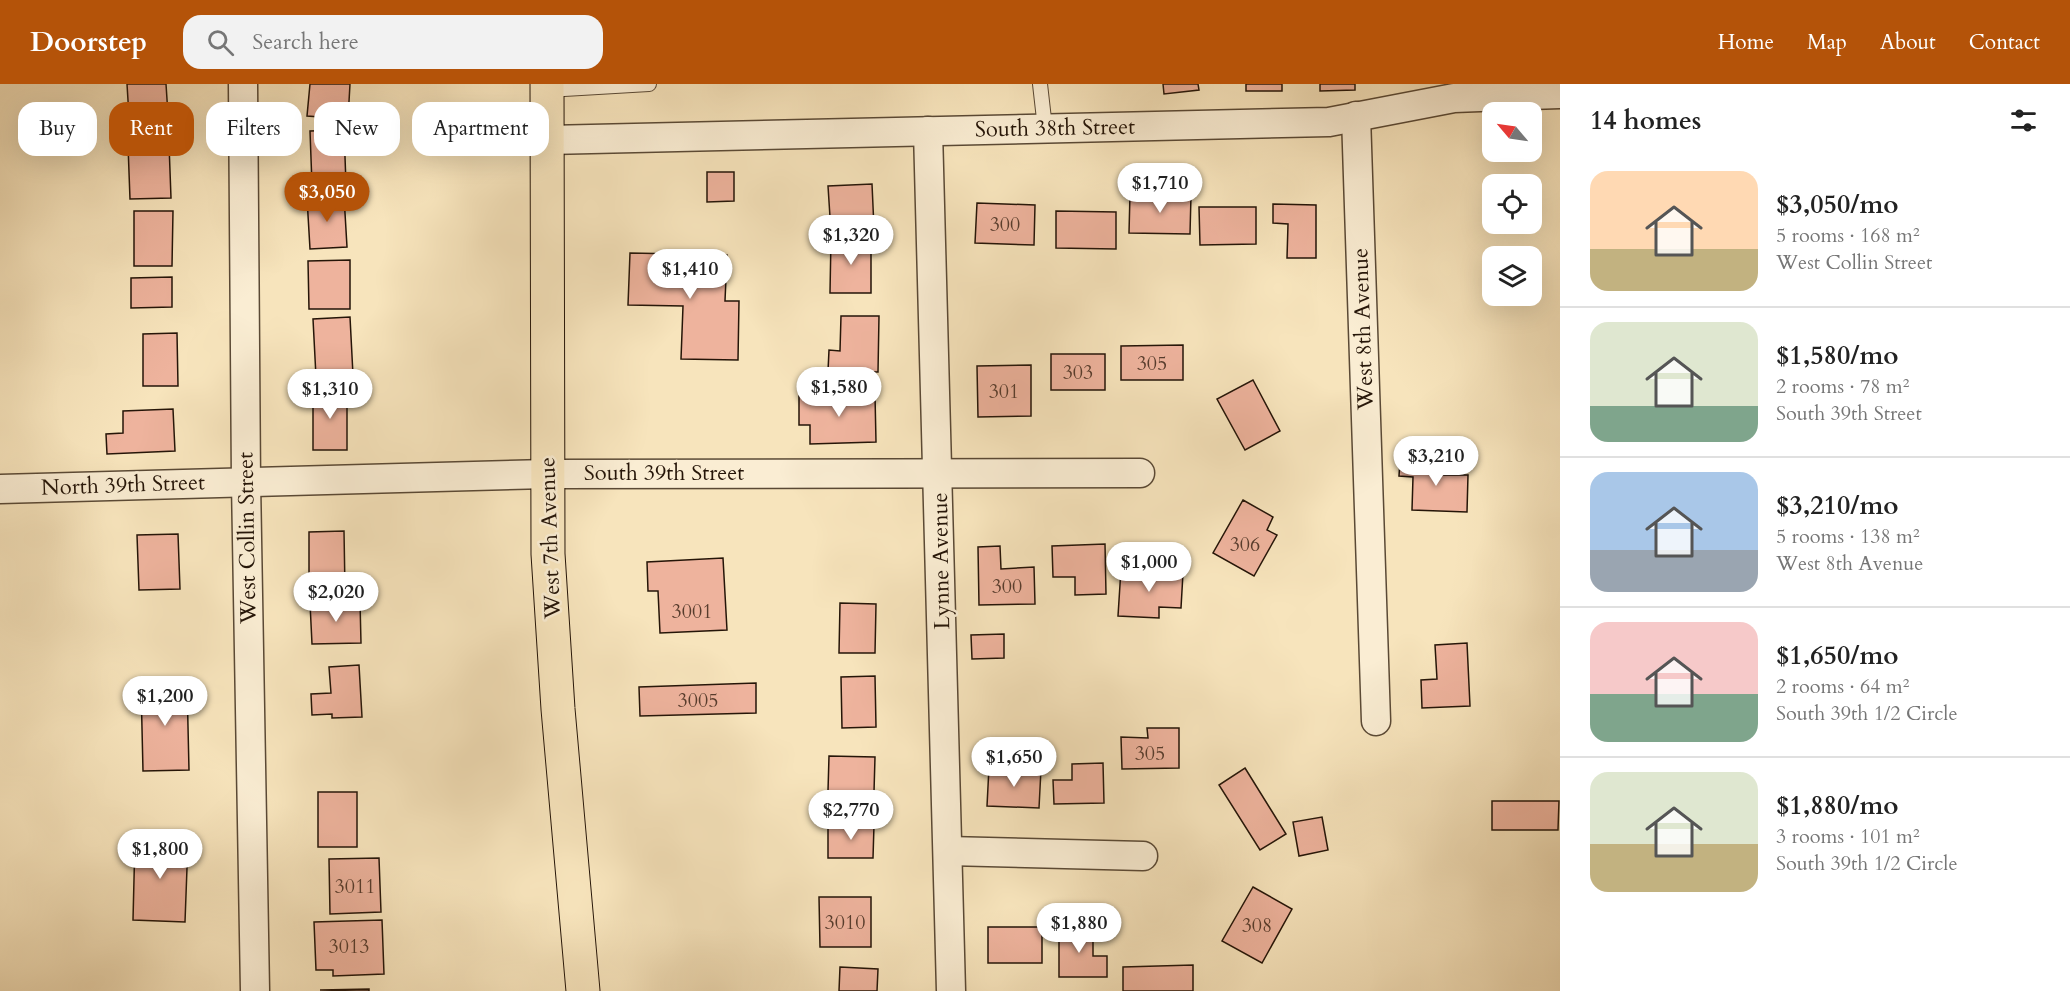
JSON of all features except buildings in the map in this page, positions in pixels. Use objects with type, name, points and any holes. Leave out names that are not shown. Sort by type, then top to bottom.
[{"type":"main road","name":"West 7th Avenue","points":[[547,87],[547,102]]},
{"type":"main road","name":"West 7th Avenue","points":[[548,156],[548,554],[558,710],[583,991]]},
{"type":"street","name":"West Collin Street","points":[[243,84],[246,482],[255,991]]},
{"type":"street","name":"South 38th Street","points":[[549,140],[1329,122],[1454,98],[1560,94]]},
{"type":"street","name":"West 8th Avenue","points":[[1356,116],[1376,722]]},
{"type":"street","name":"Lynne Avenue","points":[[928,131],[939,472],[951,991]]},
{"type":"street","name":"South 39th Street","points":[[246,482],[547,474],[1140,473]]},
{"type":"street","name":"North 39th Street","points":[[0,489],[246,482]]},
{"type":"street","points":[[948,851],[1143,856]]},
{"type":"lane","points":[[547,87],[649,84]]},
{"type":"lane","points":[[1040,84],[1045,128]]}]
